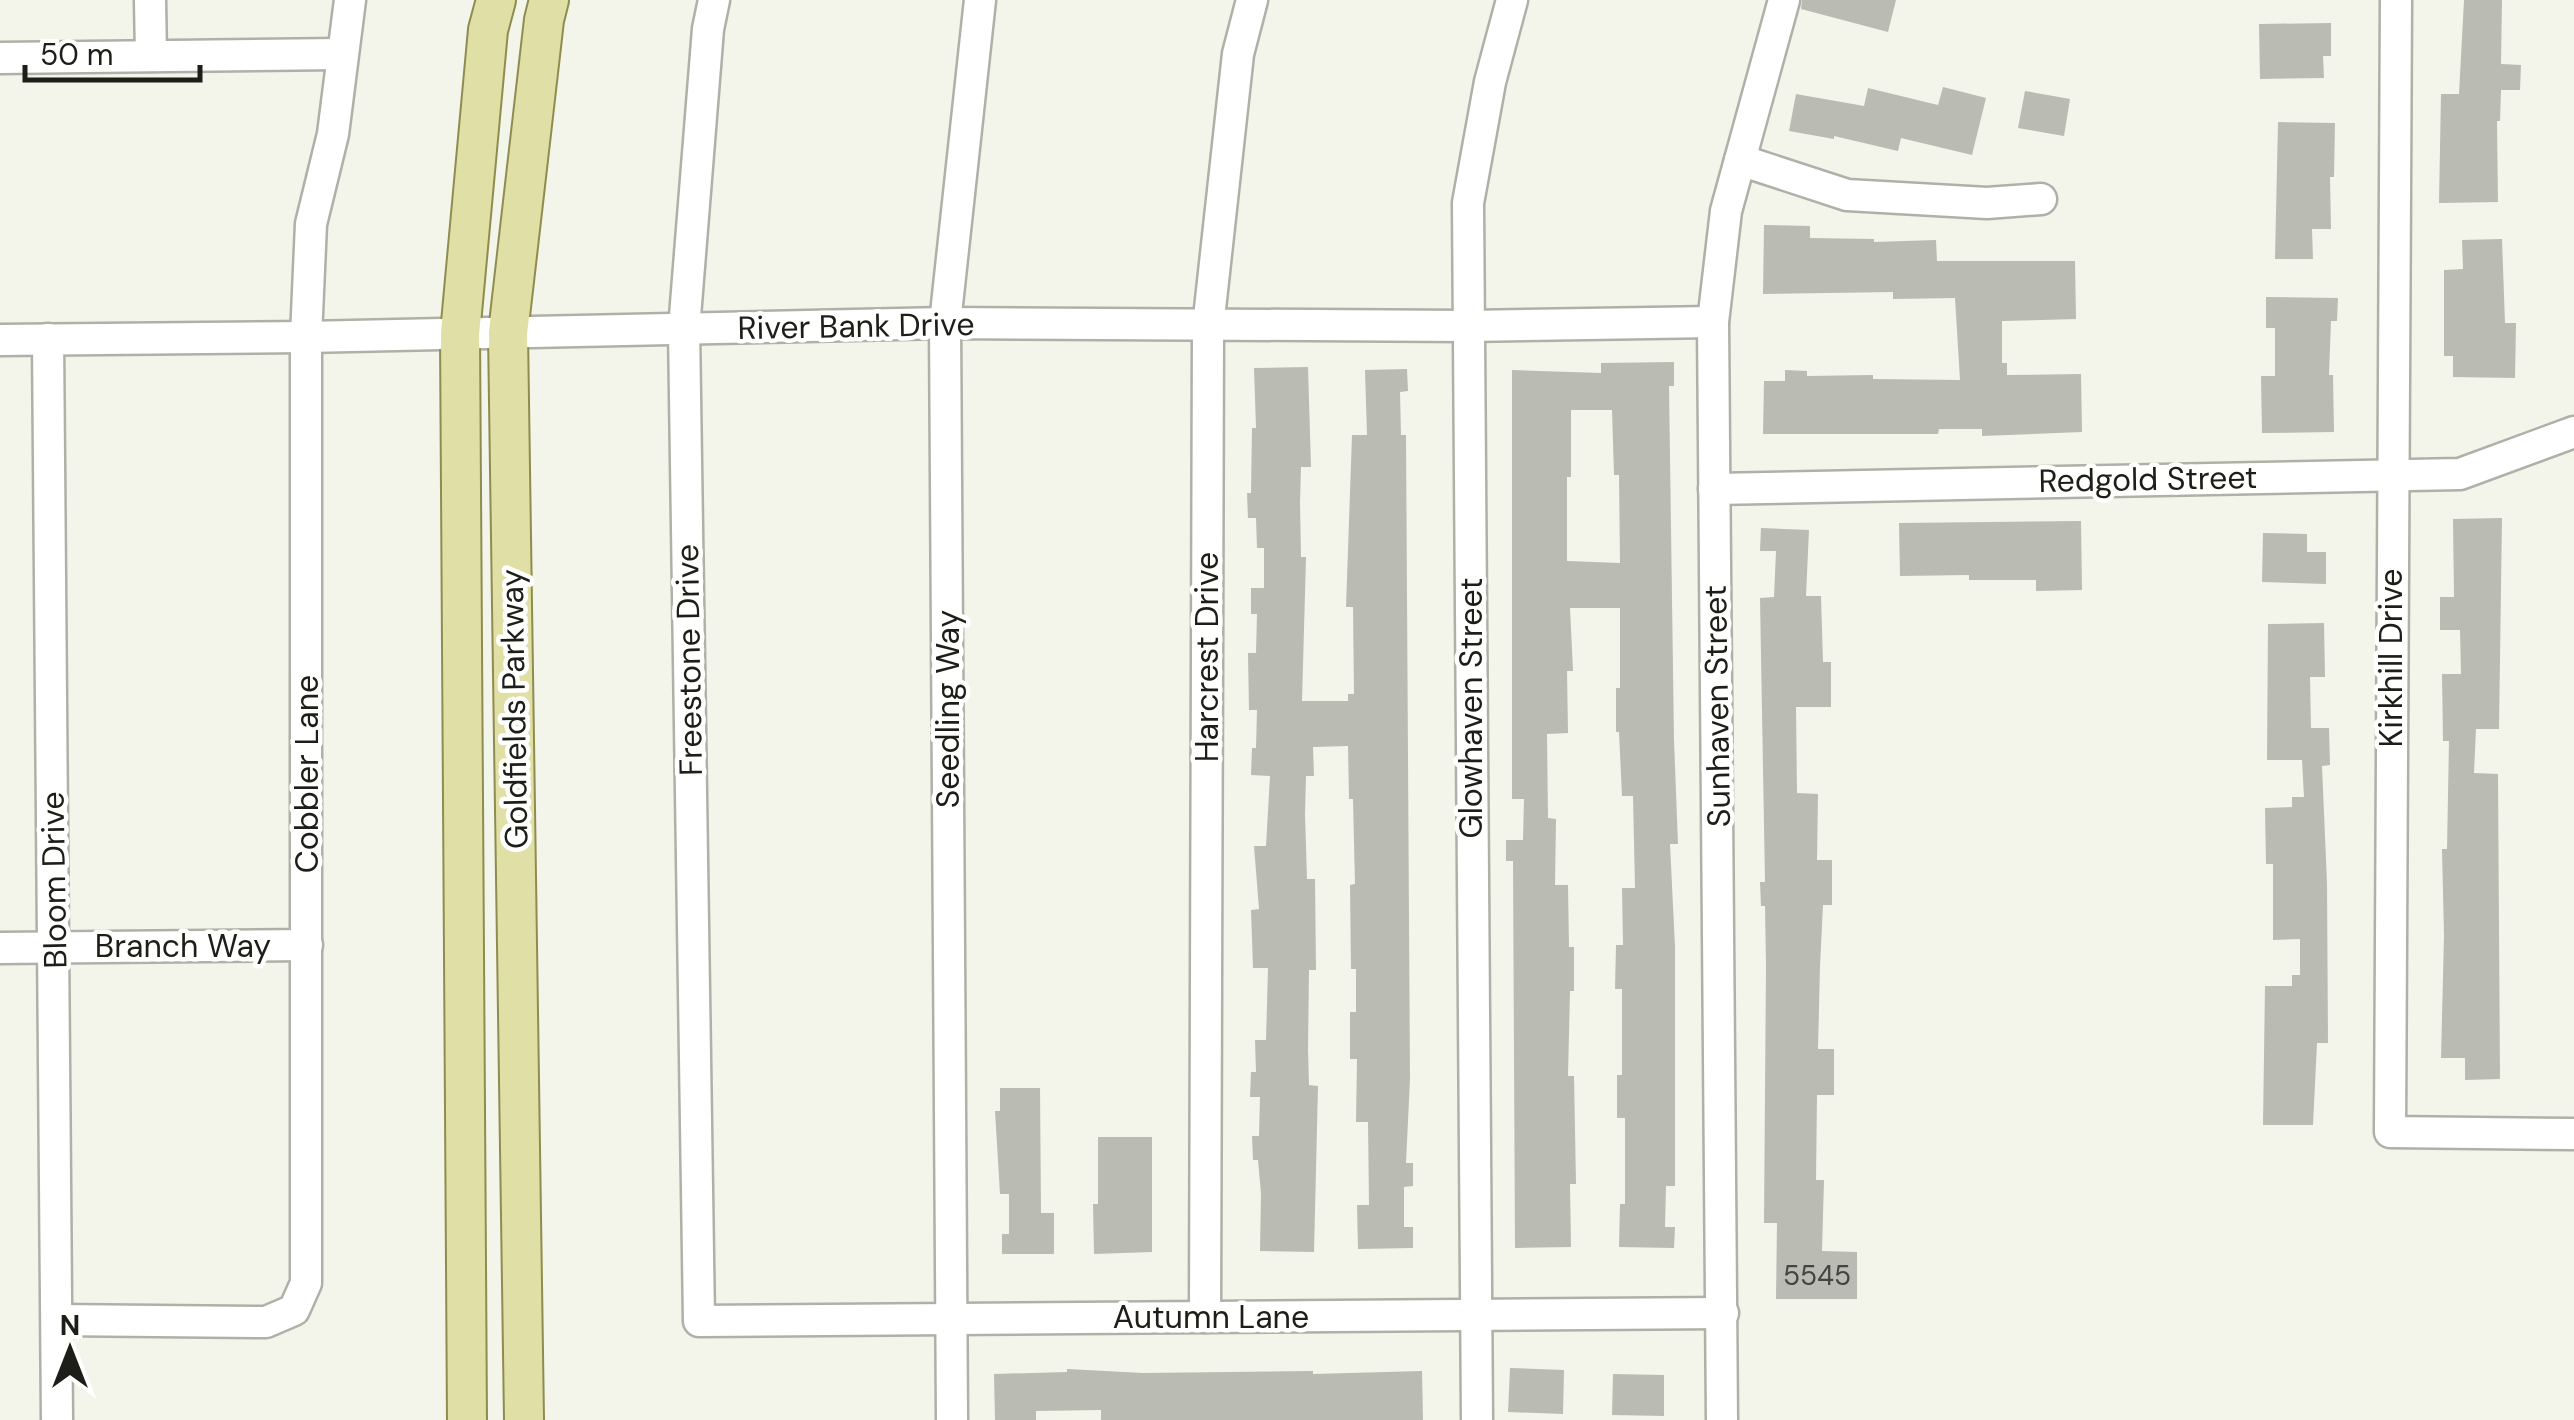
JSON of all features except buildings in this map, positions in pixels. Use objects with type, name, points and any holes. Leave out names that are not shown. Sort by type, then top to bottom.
[{"type":"main road","name":"Goldfields Parkway","points":[[467,1420],[460,334],[488,30],[496,0]]},
{"type":"main road","name":"Goldfields Parkway","points":[[524,1420],[508,333],[549,0]]},
{"type":"street","points":[[150,0],[151,56]]},
{"type":"street","name":"Cobbler Lane","points":[[57,1320],[266,1322],[294,1310],[306,1283],[306,337],[310,224],[333,134],[340,54],[350,0]]},
{"type":"street","name":"Freestone Drive","points":[[699,1322],[684,329],[708,29],[714,0]]},
{"type":"street","name":"Seedling Way","points":[[952,1420],[946,323],[980,0]]},
{"type":"street","name":"Harcrest Drive","points":[[1206,1317],[1208,326],[1238,54],[1252,0]]},
{"type":"street","name":"Glowhaven Street","points":[[1478,1420],[1468,203],[1490,82],[1512,0]]},
{"type":"street","name":"Sunhaven Street","points":[[1722,1420],[1713,322],[1726,211],[1784,0]]},
{"type":"street","name":"Kirkhill Drive","points":[[2396,0],[2390,1132],[2574,1134]]},
{"type":"street","points":[[0,58],[340,54]]},
{"type":"street","points":[[1740,160],[1847,195],[1987,203],[2041,199]]},
{"type":"street","name":"River Bank Drive","points":[[0,340],[946,323],[1468,326],[1713,322]]},
{"type":"street","name":"Bloom Drive","points":[[48,340],[57,1420]]},
{"type":"street","name":"Redgold Street","points":[[1714,489],[2460,474],[2574,432]]},
{"type":"street","name":"Branch Way","points":[[0,948],[307,946]]},
{"type":"street","name":"Autumn Lane","points":[[699,1322],[1723,1313]]}]
